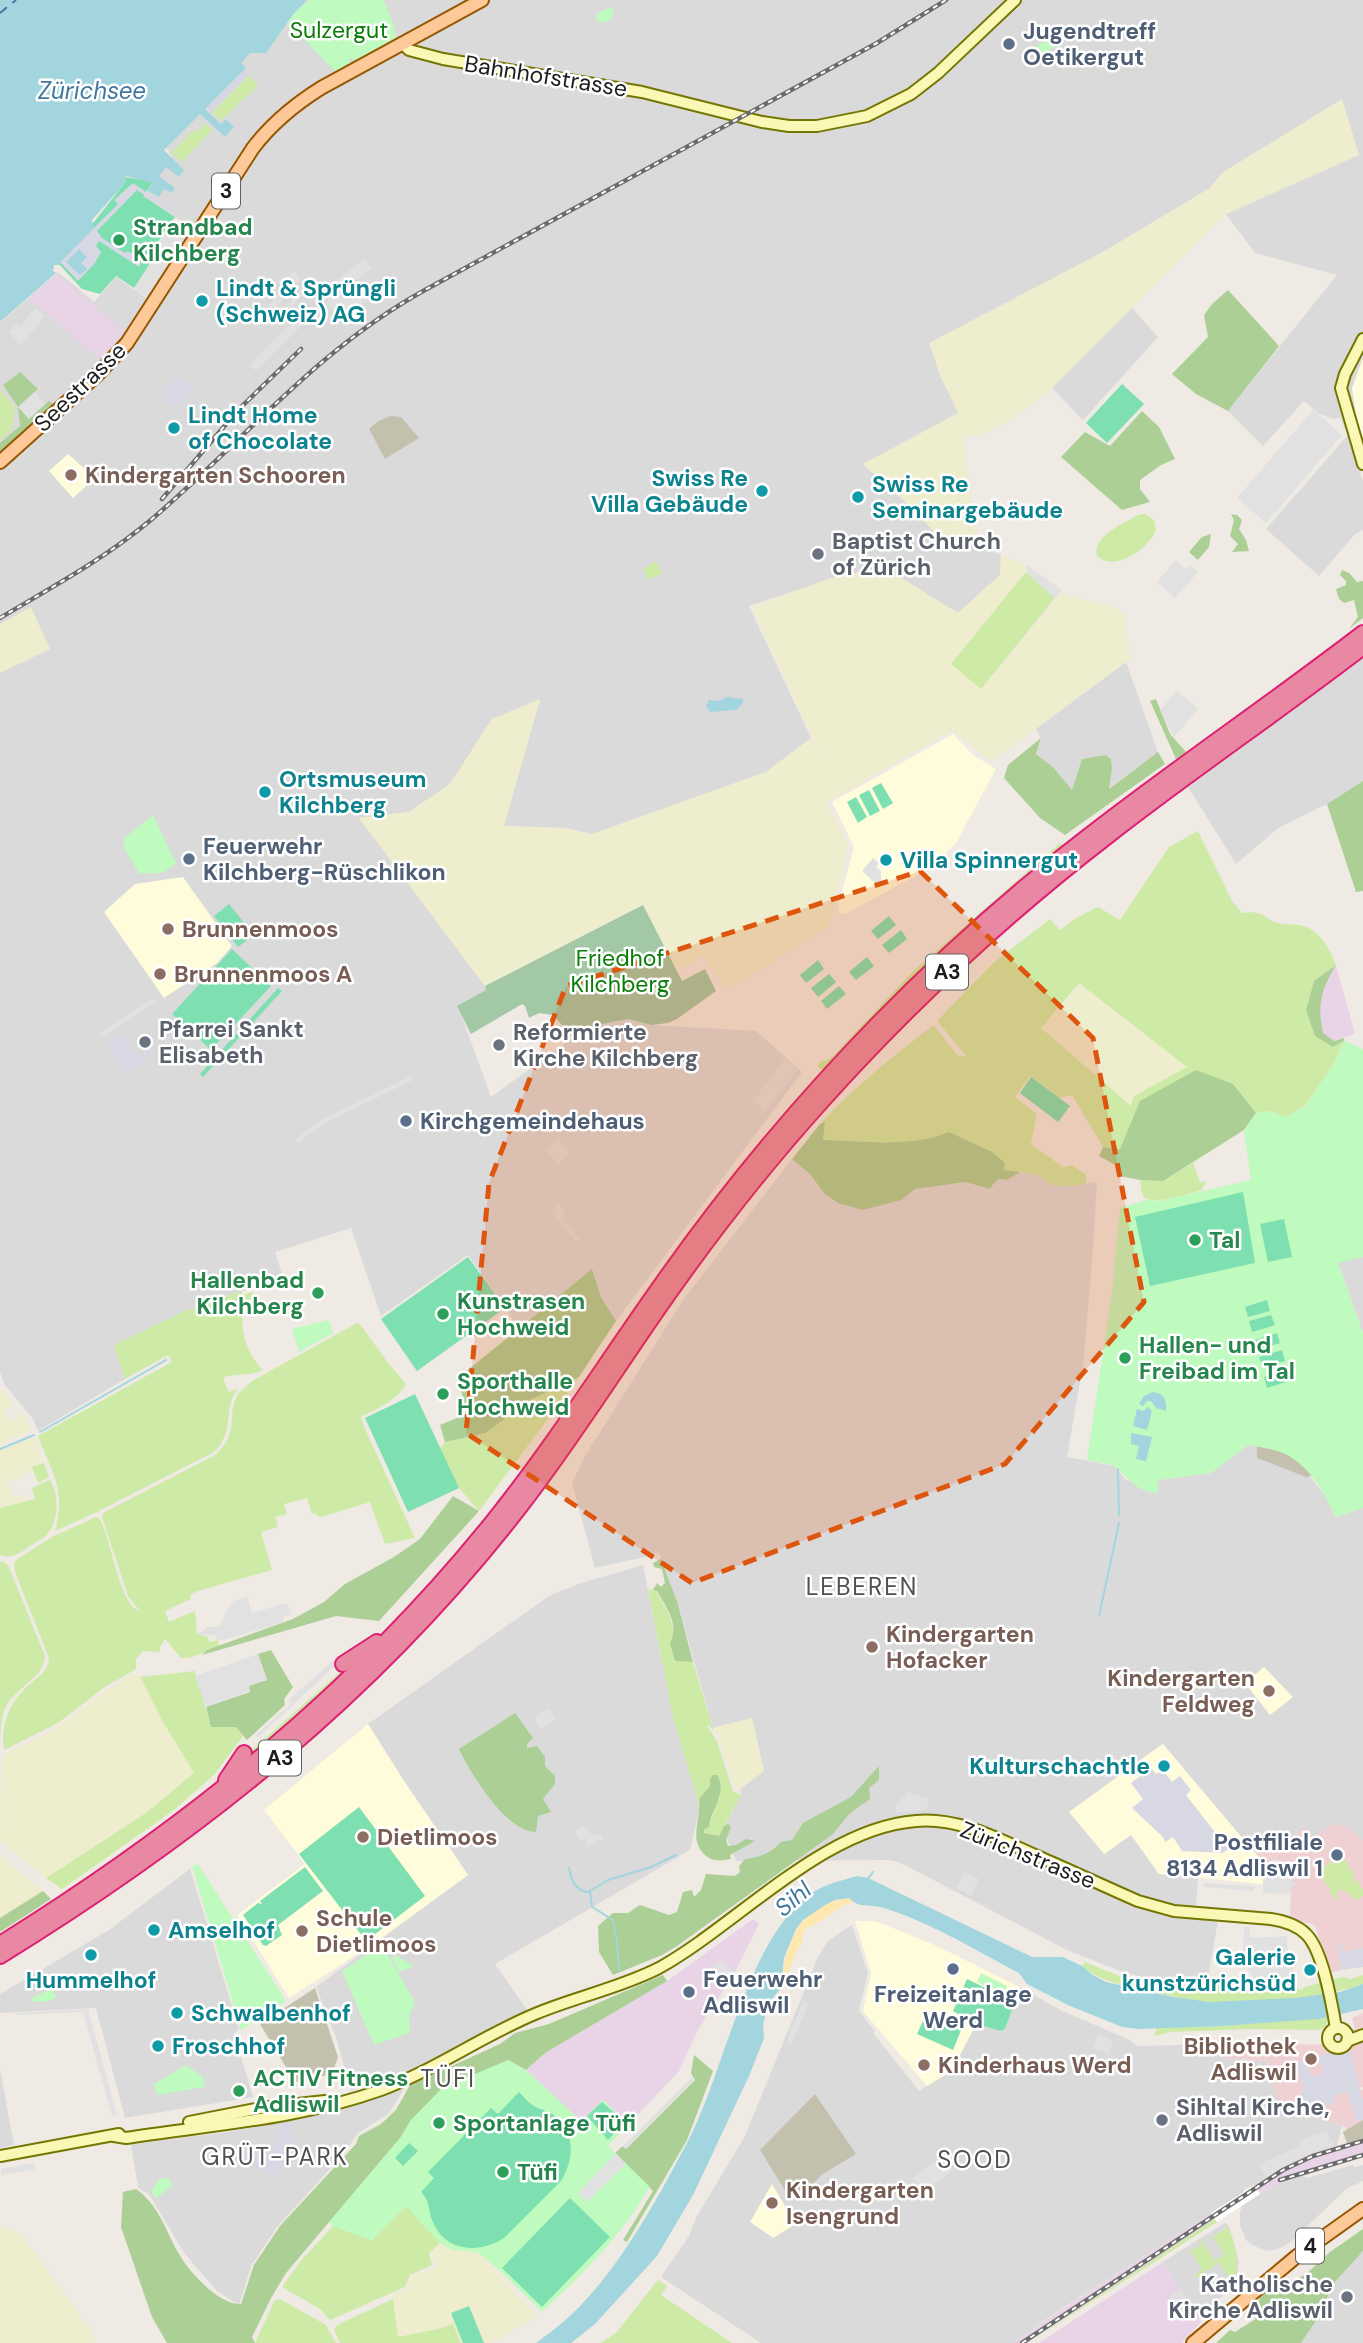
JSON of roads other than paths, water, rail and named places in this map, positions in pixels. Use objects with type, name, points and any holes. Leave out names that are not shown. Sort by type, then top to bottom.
[{"type":"highway","name":"A3","points":[[0,1944],[114,1870],[212,1798],[296,1728],[409,1618],[471,1548],[534,1469],[726,1196],[788,1121],[873,1029],[956,947],[1059,859],[1143,794],[1363,633]]},
{"type":"highway","name":"A3","points":[[0,1956],[109,1886],[216,1809],[284,1754],[359,1685],[431,1612],[502,1529],[556,1459],[667,1296],[732,1208],[807,1118],[885,1033],[968,952],[1069,866],[1143,808],[1363,647]]},
{"type":"highway","points":[[343,1664],[409,1618]]},
{"type":"highway","points":[[212,1798],[244,1753]]},
{"type":"main road","name":"Seestrasse","points":[[0,462],[98,374],[127,343],[266,131],[298,102],[482,0]]},
{"type":"main road","name":"Bahnhofstrasse","points":[[402,43],[414,51],[443,60],[642,92],[789,126],[817,126],[867,116],[902,99],[931,79],[1015,0]]},
{"type":"main road","points":[[1363,339],[1341,388],[1363,464]]},
{"type":"main road","name":"Zürichstrasse","points":[[0,2156],[125,2132],[346,2099],[380,2090],[434,2067],[548,2008],[658,1968],[825,1853],[869,1832],[914,1821],[950,1823],[984,1833],[1138,1901],[1161,1908],[1288,1923],[1310,1938],[1317,1950],[1341,2031],[1363,2034]]},
{"type":"main road","name":"4","points":[[1193,2343],[1297,2256],[1363,2209]]},
{"type":"water","name":"Zürichsee","points":[[0,0],[307,0],[294,13],[266,53],[250,53],[241,63],[246,68],[205,109],[221,124],[226,119],[234,127],[225,137],[200,114],[164,150],[184,170],[179,177],[166,167],[159,176],[175,188],[172,193],[164,189],[159,197],[148,191],[153,183],[126,176],[124,184],[92,220],[94,228],[58,265],[54,265],[53,271],[56,273],[0,322]]},
{"type":"water","points":[[79,249],[87,257],[81,263],[87,269],[80,275],[66,262]]},
{"type":"water","points":[[727,697],[743,699],[743,703],[736,710],[710,712],[706,706],[709,700],[719,701]]},
{"type":"water","points":[[1153,1392],[1164,1398],[1166,1411],[1156,1408],[1151,1401],[1147,1401],[1143,1406],[1139,1404],[1144,1396]]},
{"type":"water","points":[[1148,1407],[1152,1411],[1147,1430],[1133,1426],[1137,1409],[1143,1411]]},
{"type":"water","points":[[1131,1433],[1152,1437],[1146,1461],[1136,1459],[1139,1446],[1131,1444]]},
{"type":"water","points":[[857,1876],[868,1878],[1032,1957],[1063,1957],[1106,1982],[1210,2002],[1295,1998],[1340,1992],[1363,1984],[1363,2009],[1318,2019],[1222,2026],[1139,2029],[1122,2027],[1068,2005],[1027,1984],[1019,1973],[919,1921],[884,1908],[857,1904],[849,1898],[835,1900],[803,1920],[796,1929],[784,1958],[781,1988],[768,2004],[763,2025],[764,2038],[749,2076],[693,2195],[657,2256],[595,2324],[571,2343],[536,2343],[562,2323],[599,2285],[648,2214],[701,2113],[751,1980],[784,1921],[804,1899],[816,1891],[829,1884]]},
{"type":"waterway","points":[[40,1432],[166,1360]]},
{"type":"waterway","points":[[0,1449],[34,1435]]},
{"type":"waterway","points":[[1118,1469],[1119,1515]]},
{"type":"waterway","points":[[1099,1616],[1119,1523]]},
{"type":"waterway","points":[[590,1891],[608,1880],[651,1867],[676,1855]]},
{"type":"waterway","points":[[569,1868],[575,1884],[581,1890],[590,1892],[592,1907],[613,1920],[619,1970]]},
{"type":"waterway","points":[[867,1880],[873,1872]]},
{"type":"railway","points":[[0,618],[78,572],[152,519],[315,368],[386,314],[425,290],[877,43],[946,0]]},
{"type":"railway","points":[[162,499],[240,408],[301,349]]},
{"type":"railway","points":[[1022,2343],[1283,2170],[1313,2156],[1363,2141]]},
{"type":"railway","points":[[1280,2180],[1363,2155]]},
{"type":"place","name":"Jugendtreff Oetikergut","points":[[1009,44]]},
{"type":"place","name":"Strandbad Kilchberg","points":[[119,240]]},
{"type":"place","name":"Lindt & Sprüngli (Schweiz) AG","points":[[202,301]]},
{"type":"place","name":"Lindt Home of Chocolate","points":[[174,428]]},
{"type":"place","name":"Kindergarten Schooren","points":[[71,475]]},
{"type":"place","name":"Swiss Re Villa Gebäude","points":[[762,491]]},
{"type":"place","name":"Swiss Re Seminargebäude","points":[[858,497]]},
{"type":"place","name":"Baptist Church of Zürich","points":[[818,554]]},
{"type":"place","name":"Ortsmuseum Kilchberg","points":[[265,792]]},
{"type":"place","name":"Feuerwehr Kilchberg-Rüschlikon","points":[[189,859]]},
{"type":"place","name":"Villa Spinnergut","points":[[886,860]]},
{"type":"place","name":"Brunnenmoos","points":[[168,929]]},
{"type":"place","name":"Brunnenmoos A","points":[[160,974]]},
{"type":"place","name":"Pfarrei Sankt Elisabeth","points":[[145,1042]]},
{"type":"place","name":"Reformierte Kirche Kilchberg","points":[[499,1045]]},
{"type":"place","name":"Kirchgemeindehaus","points":[[406,1121]]},
{"type":"place","name":"Tal","points":[[1195,1240]]},
{"type":"place","name":"Hallenbad Kilchberg","points":[[318,1293]]},
{"type":"place","name":"Kunstrasen Hochweid","points":[[443,1314]]},
{"type":"place","name":"Hallen- und Freibad im Tal","points":[[1125,1358]]},
{"type":"place","name":"Sporthalle Hochweid","points":[[443,1394]]},
{"type":"place","name":"Kindergarten Hofacker","points":[[872,1647]]},
{"type":"place","name":"Kindergarten Feldweg","points":[[1269,1691]]},
{"type":"place","name":"Kulturschachtle","points":[[1164,1766]]},
{"type":"place","name":"Dietlimoos","points":[[363,1837]]},
{"type":"place","name":"Postfiliale 8134 Adliswil 1","points":[[1337,1855]]},
{"type":"place","name":"Amselhof","points":[[154,1930]]},
{"type":"place","name":"Schule Dietlimoos","points":[[302,1931]]},
{"type":"place","name":"Hummelhof","points":[[91,1955]]},
{"type":"place","name":"Freizeitanlage Werd","points":[[953,1969]]},
{"type":"place","name":"Galerie kunstzürichsüd","points":[[1310,1970]]},
{"type":"place","name":"Feuerwehr Adliswil","points":[[689,1992]]},
{"type":"place","name":"Schwalbenhof","points":[[177,2013]]},
{"type":"place","name":"Froschhof","points":[[158,2046]]},
{"type":"place","name":"Bibliothek Adliswil","points":[[1311,2059]]},
{"type":"place","name":"Kinderhaus Werd","points":[[924,2065]]},
{"type":"place","name":"ACTIV Fitness Adliswil","points":[[239,2091]]},
{"type":"place","name":"Sihltal Kirche, Adliswil","points":[[1162,2120]]},
{"type":"place","name":"Sportanlage Tüfi","points":[[439,2123]]},
{"type":"place","name":"Tüfi","points":[[503,2172]]},
{"type":"place","name":"Kindergarten Isengrund","points":[[772,2203]]},
{"type":"place","name":"Katholische Kirche Adliswil","points":[[1347,2297]]},
{"type":"district","name":"LEBEREN","points":[[862,1587]]},
{"type":"district","name":"TÜFI","points":[[448,2079]]},
{"type":"district","name":"GRÜT-PARK","points":[[275,2157]]},
{"type":"district","name":"SOOD","points":[[975,2160]]},
{"type":"park label","name":"Sulzergut","points":[[339,30]]},
{"type":"park label","name":"Friedhof Kilchberg","points":[[620,971]]},
{"type":"water label","name":"Sihl","points":[[793,1899]]}]
